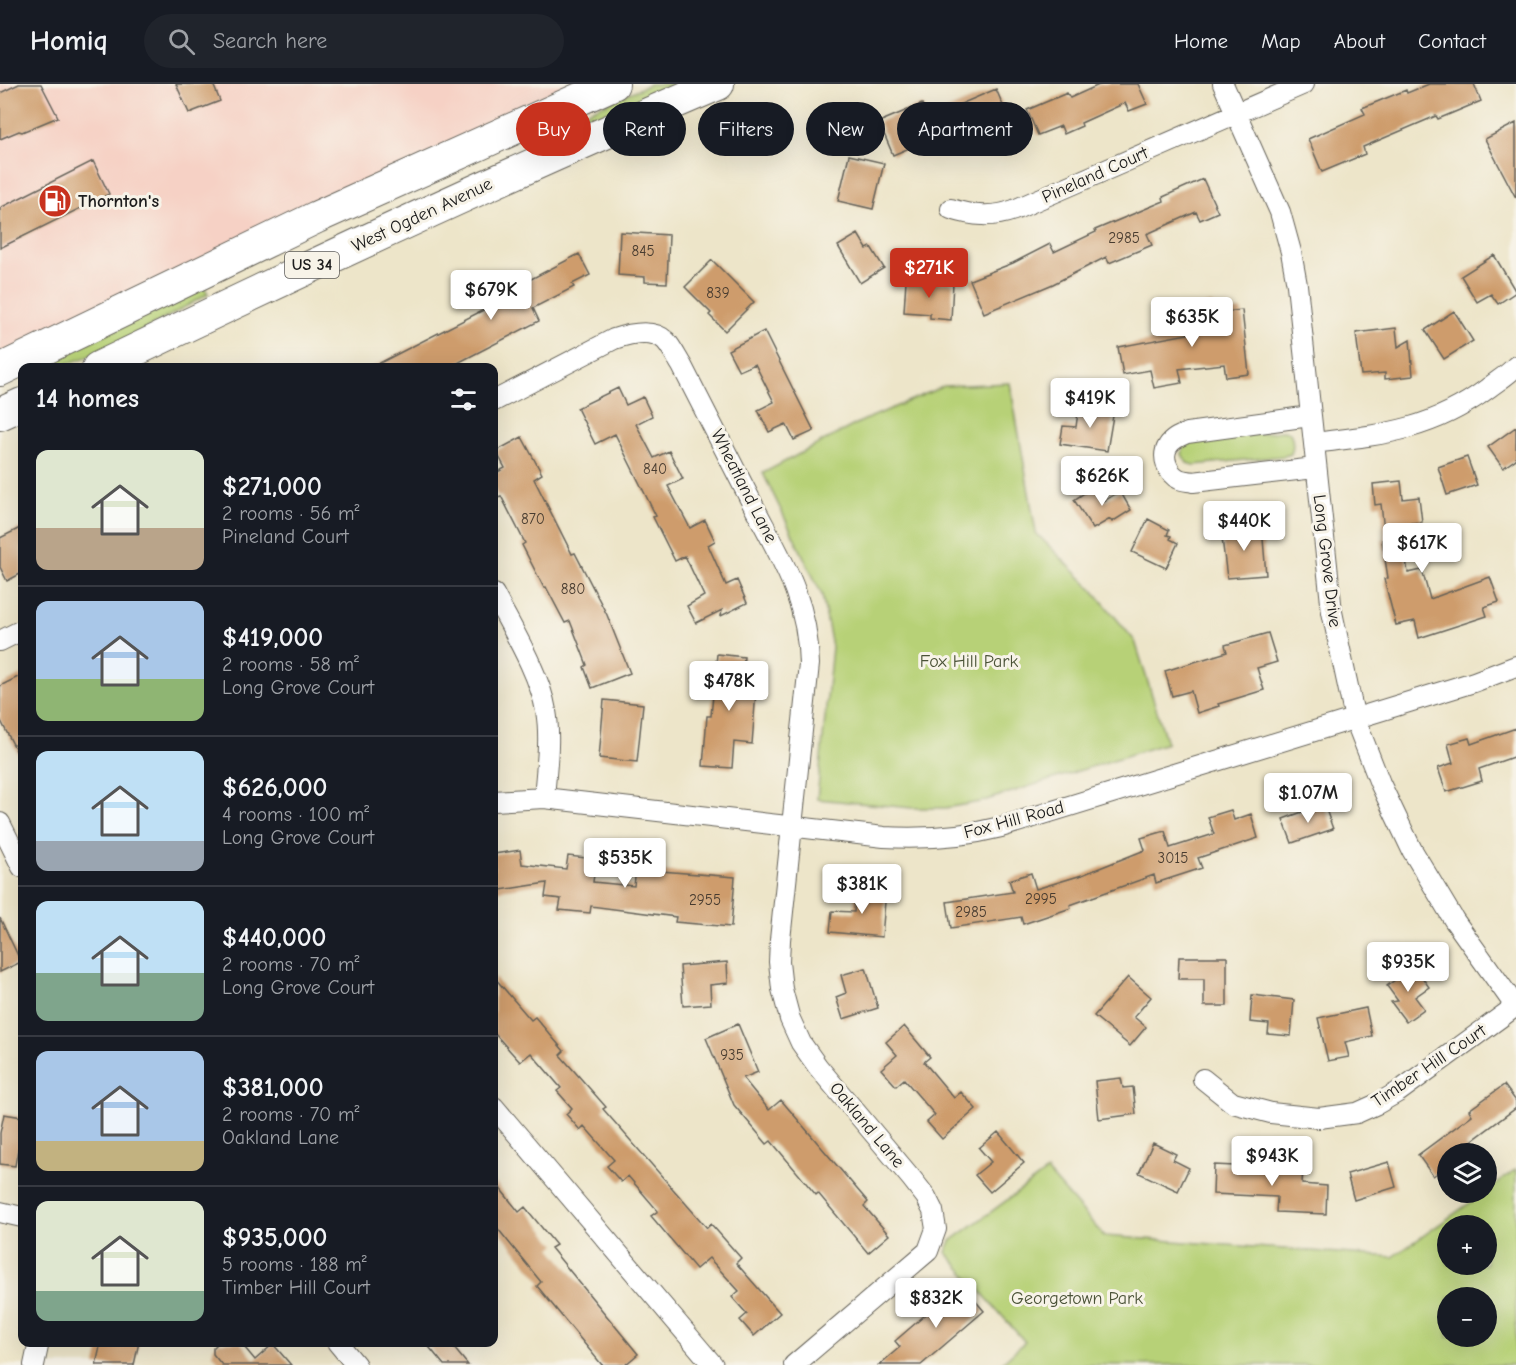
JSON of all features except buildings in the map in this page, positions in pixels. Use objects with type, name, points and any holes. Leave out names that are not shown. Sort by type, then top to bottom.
[{"type":"main road","name":"US 34","points":[[0,370],[239,254],[493,136],[613,84]]},
{"type":"main road","name":"West Ogden Avenue","points":[[108,363],[278,281],[496,181],[718,84]]},
{"type":"main road","points":[[493,136],[496,181]]},
{"type":"main road","points":[[0,414],[18,406]]},
{"type":"street","name":"Long Grove Drive","points":[[1222,84],[1280,212],[1291,252],[1332,612],[1355,719],[1380,783],[1412,850],[1454,920],[1516,1007]]},
{"type":"street","name":"Pineland Court","points":[[951,209],[971,215],[991,215],[1014,210],[1304,84]]},
{"type":"street","name":"Wheatland Lane","points":[[498,399],[614,339],[629,334],[645,333],[664,339],[682,366],[788,574],[804,616],[809,664],[792,827]]},
{"type":"street","points":[[1314,443],[1386,435],[1420,426],[1460,408],[1516,366]]},
{"type":"street","points":[[1310,416],[1187,433],[1175,438],[1167,447],[1165,460],[1169,472],[1179,479],[1193,482],[1315,468]]},
{"type":"street","points":[[498,602],[529,664],[544,702],[548,740],[544,798]]},
{"type":"street","points":[[0,641],[18,632]]},
{"type":"street","name":"Fox Hill Road","points":[[498,801],[544,798],[792,827],[909,838],[983,832],[1474,682],[1516,666]]},
{"type":"street","points":[[0,823],[18,859]]},
{"type":"street","name":"Oakland Lane","points":[[792,827],[779,962],[782,990],[790,1019],[801,1043],[818,1067],[926,1197],[933,1211],[936,1229],[928,1251],[794,1365]]},
{"type":"street","name":"Timber Hill Court","points":[[1203,1079],[1233,1103],[1261,1110],[1319,1118],[1357,1113],[1398,1092],[1516,1007]]},
{"type":"street","points":[[498,1112],[713,1365]]},
{"type":"street","points":[[0,1212],[18,1216]]},
{"type":"street","points":[[34,1365],[38,1347]]},
{"type":"street","points":[[341,1347],[356,1365]]},
{"type":"shaded area","points":[[0,84],[594,84],[555,102],[516,102],[516,120],[0,355]]},
{"type":"green space","points":[[650,84],[682,84],[640,102],[609,102]]},
{"type":"green space","points":[[603,105],[603,118],[591,123],[591,110]]},
{"type":"green space","points":[[204,286],[208,294],[104,350],[69,363],[45,363]]},
{"type":"green space","name":"Fox Hill Park","points":[[1010,383],[1036,533],[1092,589],[1135,641],[1167,743],[980,802],[945,808],[912,808],[817,799],[832,647],[822,595],[763,473],[860,422],[944,386]]},
{"type":"green space","points":[[1289,432],[1293,442],[1291,454],[1284,456],[1194,465],[1187,463],[1182,454],[1184,447],[1192,441]]},
{"type":"green space","name":"Georgetown Park","points":[[1516,1169],[1516,1365],[999,1365],[1025,1342],[946,1252],[951,1241],[1047,1171],[1104,1236],[1393,1257],[1437,1226],[1437,1275],[1497,1275],[1497,1215],[1453,1215],[1470,1203],[1497,1203],[1497,1183]]},
{"type":"place","name":"Thornton's","points":[[55,201]]}]
